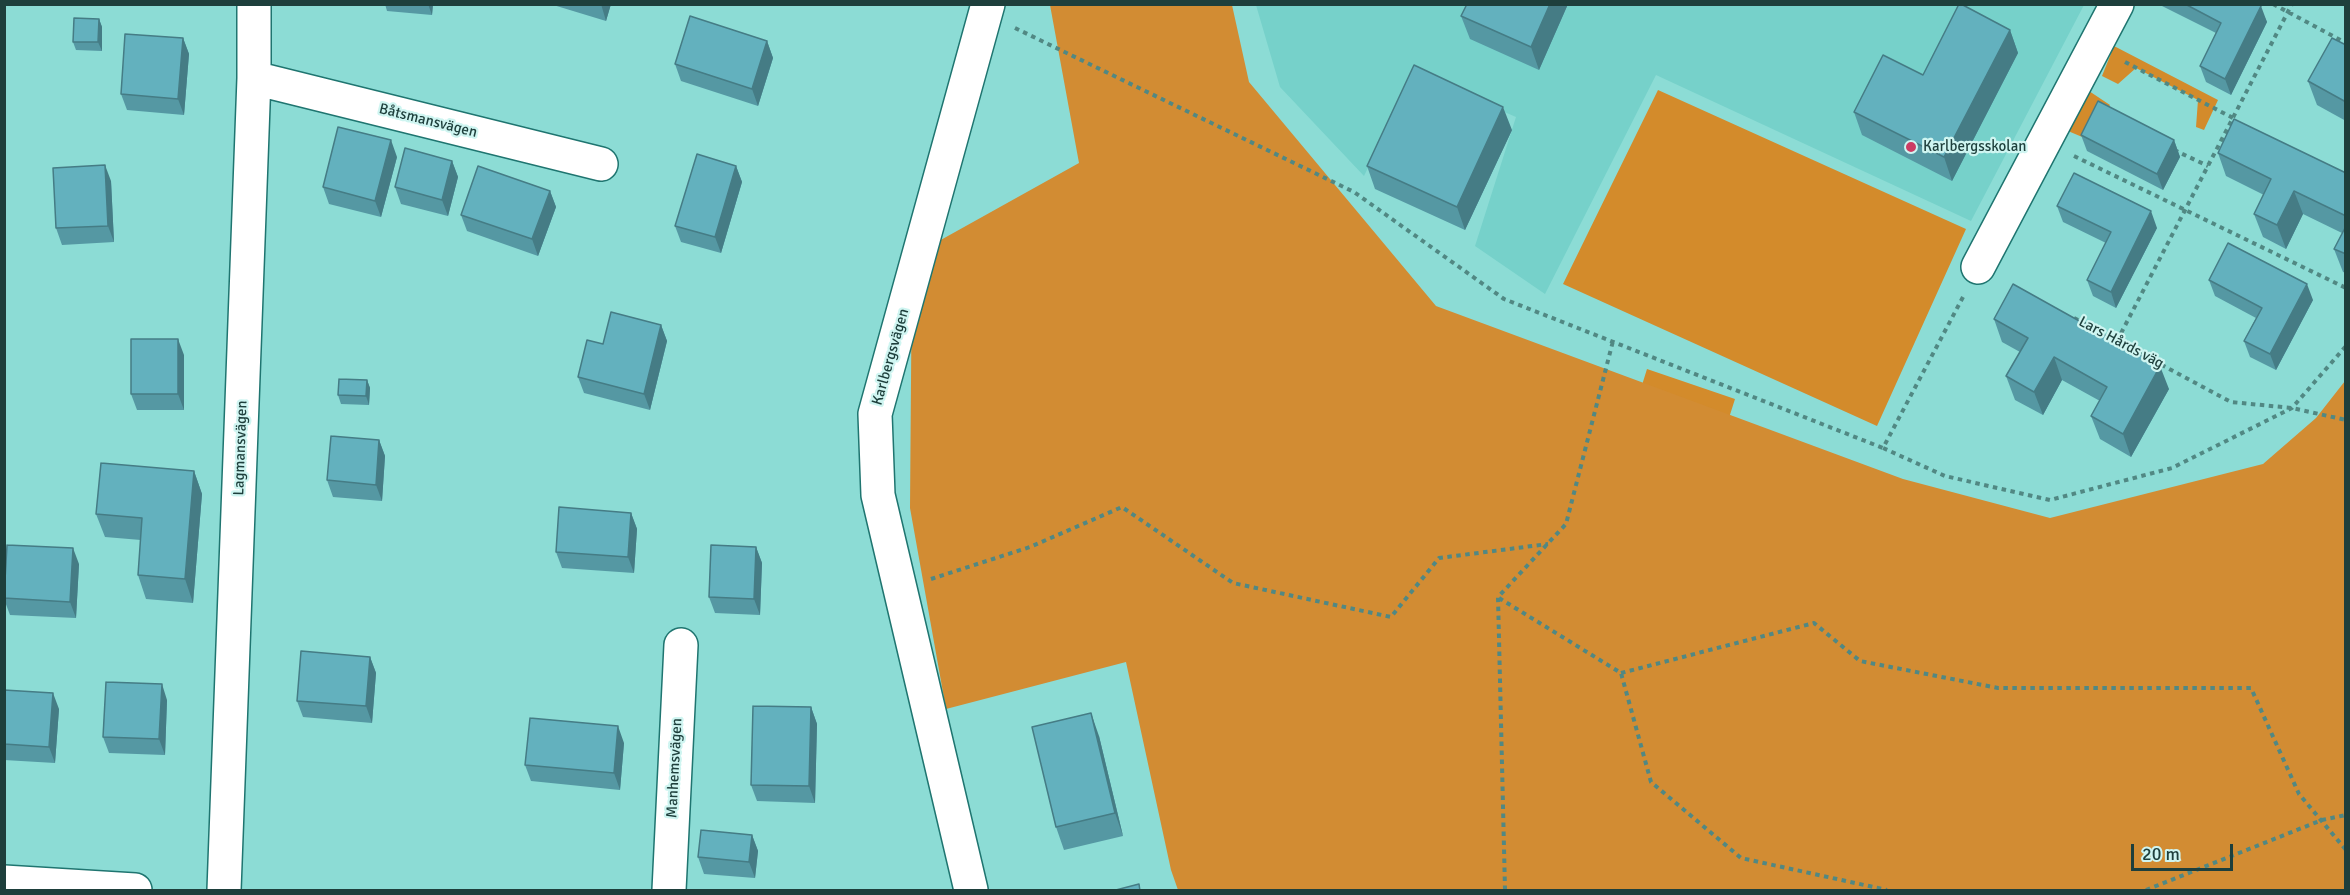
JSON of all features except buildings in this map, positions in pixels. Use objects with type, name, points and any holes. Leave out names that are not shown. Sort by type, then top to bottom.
[{"type":"street","name":"Lagmansvägen","points":[[224,891],[254,78],[254,4]]},
{"type":"street","points":[[1978,267],[2117,4]]},
{"type":"street","name":"Karlbergsvägen","points":[[971,891],[878,495],[875,414],[988,9]]},
{"type":"street","name":"Båtsmansvägen","points":[[254,78],[602,164]]},
{"type":"street","name":"Manhemsvägen","points":[[669,891],[681,645]]},
{"type":"street","points":[[4,882],[135,891]]},
{"type":"path","points":[[2273,4],[2346,44]]},
{"type":"path","points":[[2117,341],[2292,4]]},
{"type":"path","points":[[988,9],[1354,192],[1504,299],[1883,448],[1945,476],[2050,500],[2172,468],[2292,408],[2346,346]]},
{"type":"path","points":[[2094,47],[2243,124]]},
{"type":"path","points":[[2044,141],[2346,288]]},
{"type":"path","points":[[2172,149],[2208,166]]},
{"type":"path","points":[[1883,448],[1978,267]]},
{"type":"path","name":"Lars Hårds väg","points":[[2067,315],[2231,402],[2292,408]]},
{"type":"path","points":[[1505,891],[1498,597],[1566,524],[1612,341]]},
{"type":"path","points":[[2292,408],[2346,420]]},
{"type":"path","points":[[923,581],[1030,547],[1122,507],[1233,583],[1391,617],[1439,558],[1548,544]]},
{"type":"path","points":[[1498,597],[1621,674],[1651,782],[1741,858],[1887,891]]},
{"type":"path","points":[[1621,674],[1814,623],[1860,661],[1998,688],[2251,688],[2300,794],[2346,850]]},
{"type":"path","points":[[2146,891],[2322,820],[2346,815]]},
{"type":"shaded area","points":[[1050,5],[1232,5],[1249,82],[1436,306],[1903,479],[2050,518],[2263,464],[2316,418],[2345,381],[2345,890],[1178,890],[1171,870],[1126,662],[946,709],[910,508],[912,256],[1079,163]]},
{"type":"shaded area","name":"Karlbergsskolan","points":[[1256,5],[2084,5],[1971,221],[1656,75],[1545,294],[1475,246],[1516,117],[1414,73],[1364,176],[1280,87]]},
{"type":"shaded area","points":[[2114,46],[2218,100],[2204,130],[2196,127],[2198,100],[2136,68],[2118,84],[2102,76]]},
{"type":"shaded area","points":[[1658,90],[1966,229],[1877,426],[1563,284]]},
{"type":"shaded area","points":[[2089,91],[2110,105],[2087,139],[2068,131]]},
{"type":"shaded area","points":[[1647,369],[1735,399],[1721,443],[1633,414]]},
{"type":"place","name":"Karlbergsskolan","points":[[1911,147]]}]
